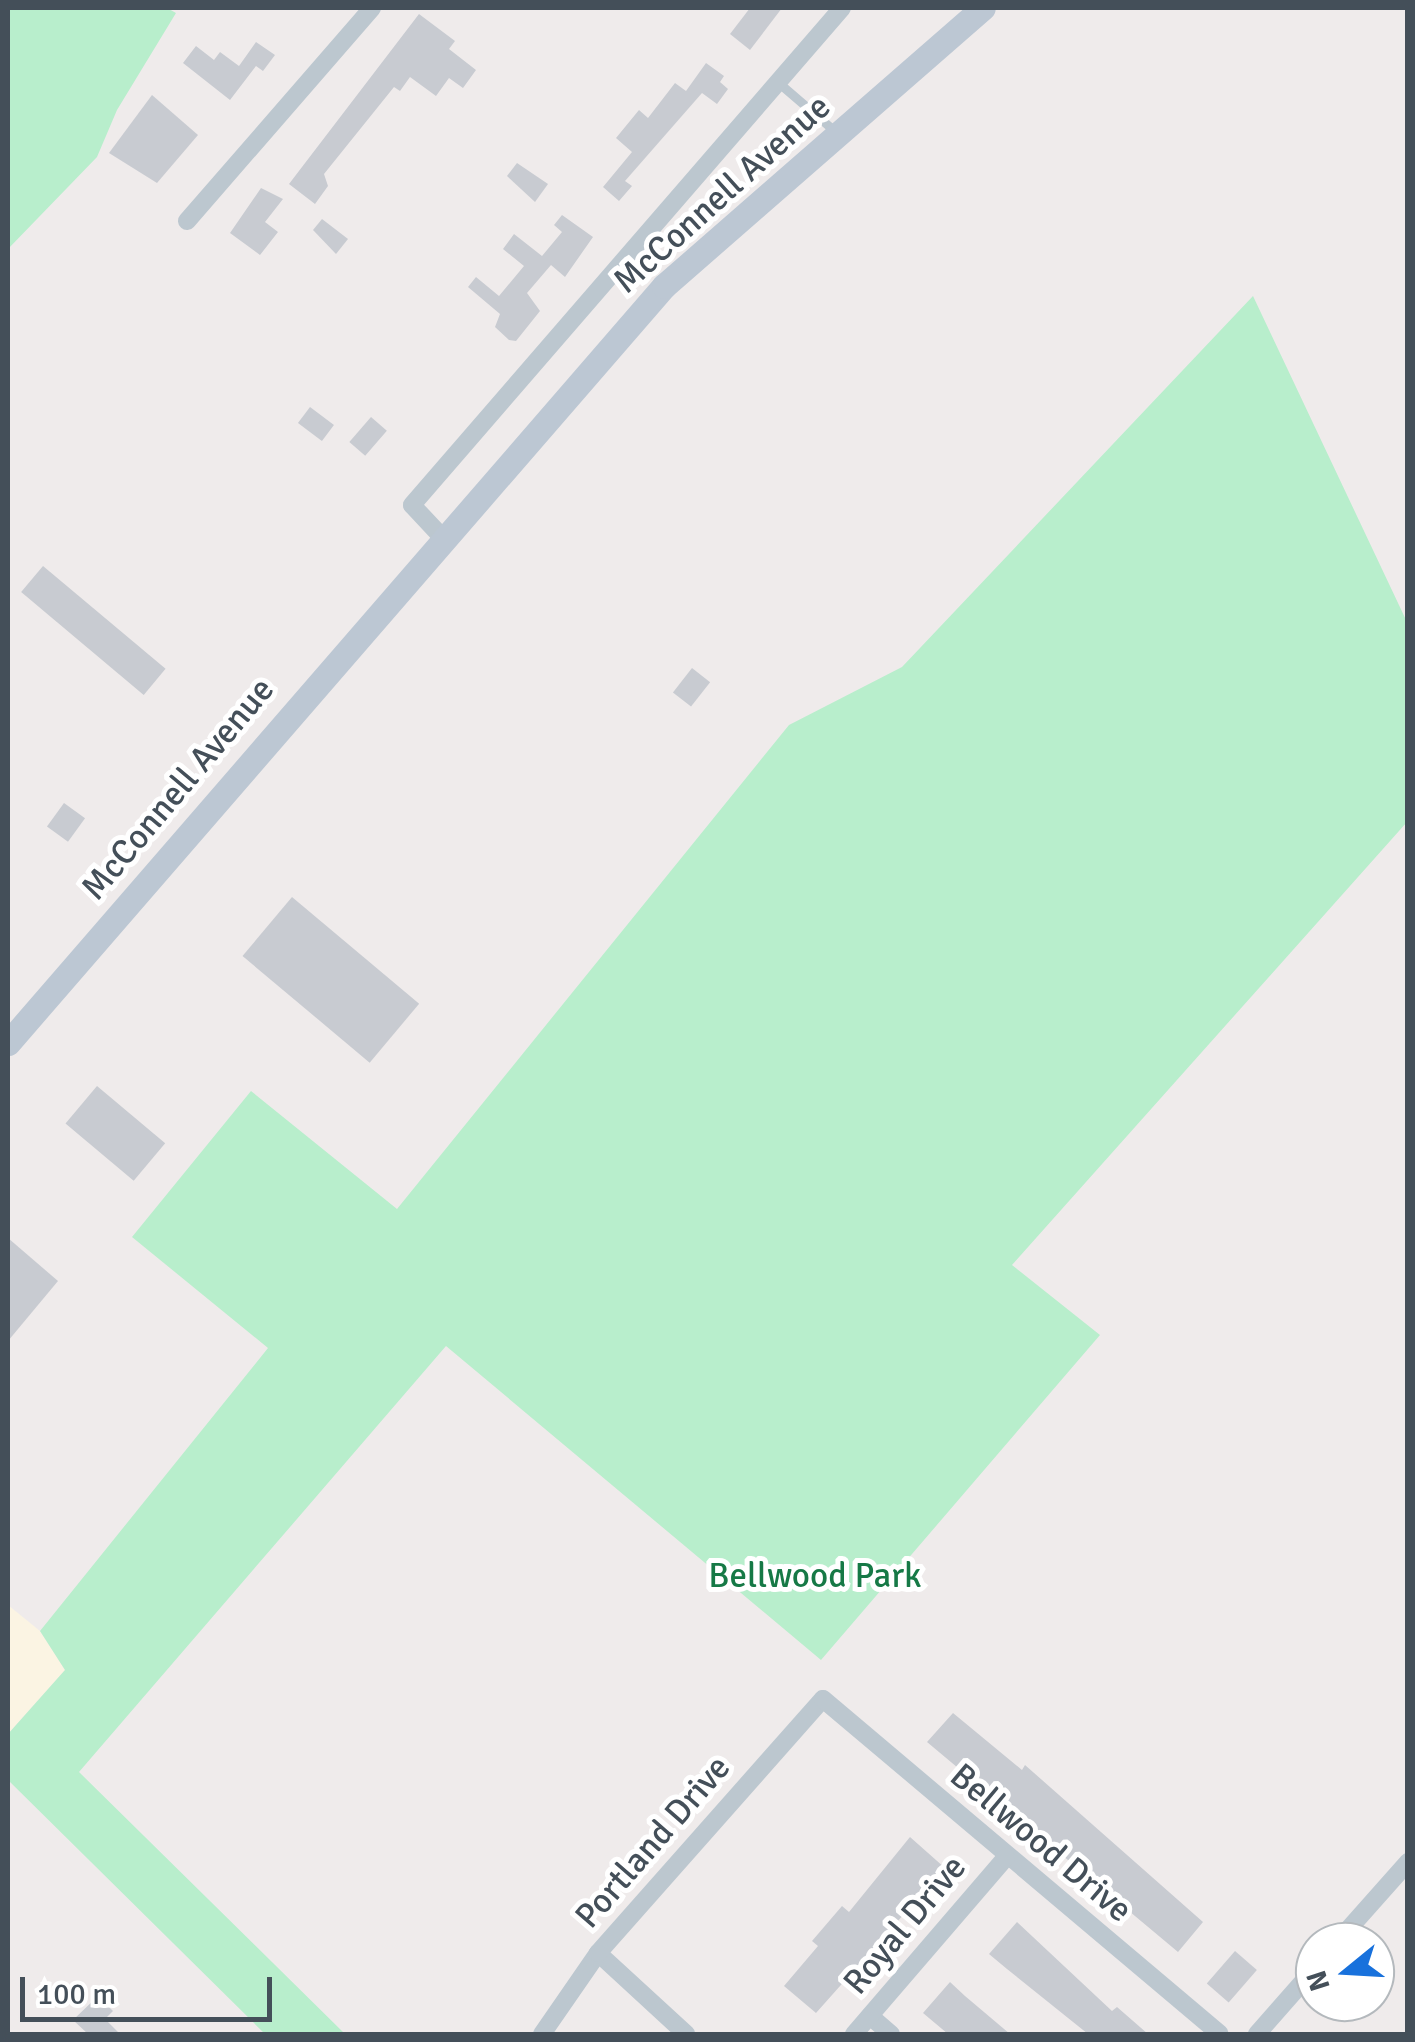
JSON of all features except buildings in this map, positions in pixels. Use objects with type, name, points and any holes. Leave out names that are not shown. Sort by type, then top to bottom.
[{"type":"main road","name":"McConnell Avenue","points":[[8,1043],[441,536],[664,286],[983,8]]},
{"type":"street","points":[[186,221],[372,8]]},
{"type":"street","name":"McConnell Avenue","points":[[441,536],[412,505],[842,8]]},
{"type":"street","name":"Bellwood Drive","points":[[823,1699],[1220,2034]]},
{"type":"street","name":"Portland Drive","points":[[542,2034],[598,1953],[823,1699]]},
{"type":"street","name":"Royal Drive","points":[[854,2034],[1006,1856]]},
{"type":"street","points":[[1356,1922],[1408,1862]]},
{"type":"street","points":[[598,1953],[686,2034]]},
{"type":"street","points":[[1257,2034],[1295,1991]]},
{"type":"street","points":[[870,2016],[892,2034]]},
{"type":"lane","points":[[780,84],[840,134]]},
{"type":"shaded area","points":[[8,1605],[40,1631],[65,1670],[8,1734]]},
{"type":"green space","points":[[8,8],[167,8],[176,13],[117,110],[97,157],[8,249]]},
{"type":"green space","name":"Bellwood Park","points":[[1253,296],[1407,622],[1407,822],[1012,1265],[1100,1335],[821,1660],[446,1346],[79,1772],[345,2034],[265,2034],[8,1780],[8,1734],[65,1670],[40,1631],[268,1348],[132,1237],[251,1091],[397,1209],[789,725],[902,667]]}]
